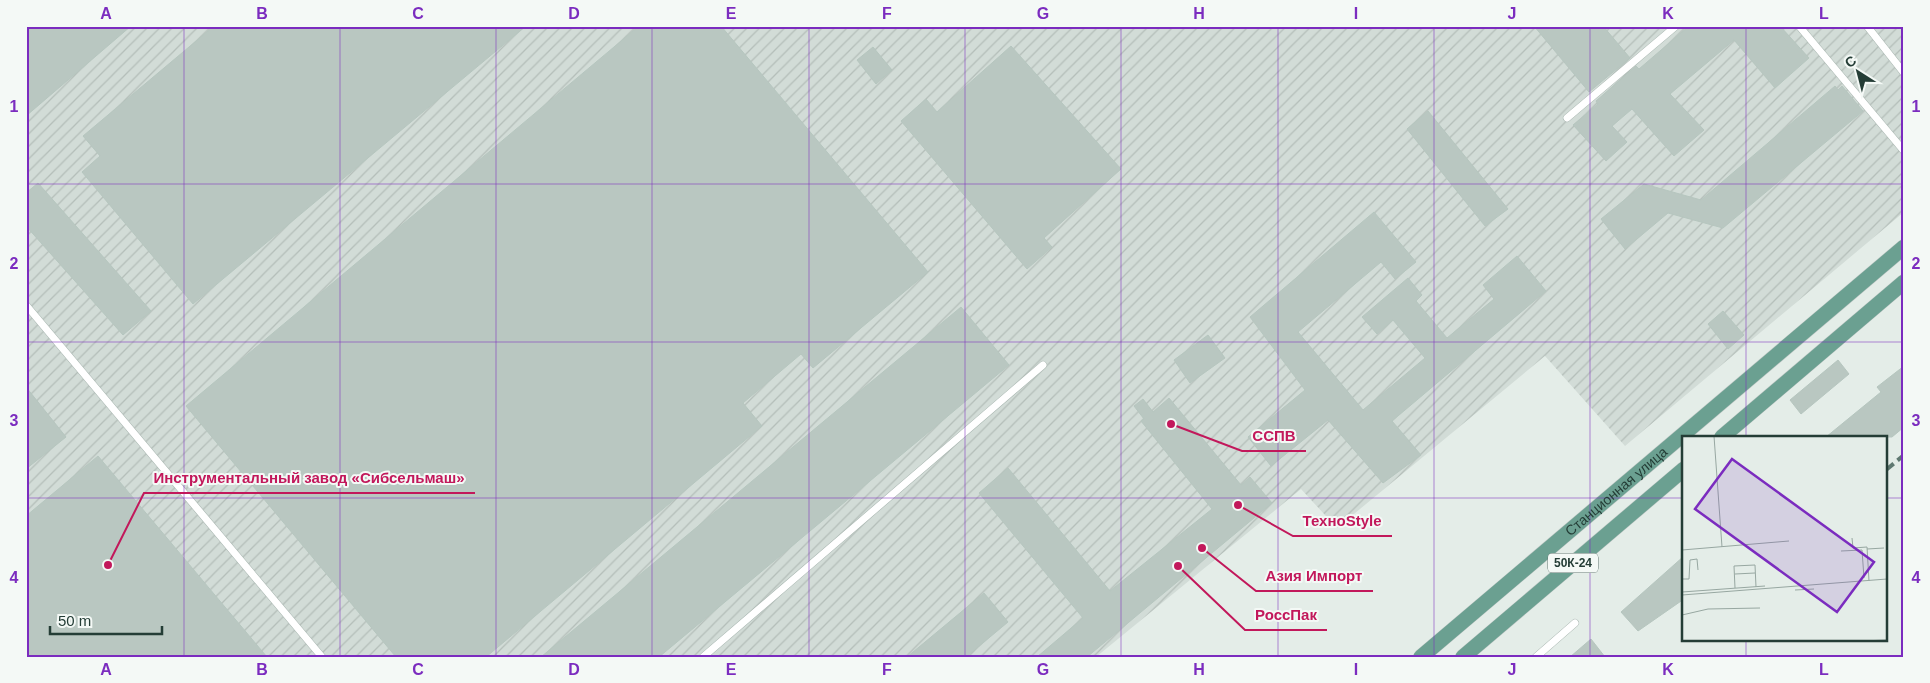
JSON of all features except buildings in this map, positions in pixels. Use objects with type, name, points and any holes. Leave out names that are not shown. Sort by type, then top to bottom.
[{"type":"main road","name":"Станционная улица","points":[[1683,436],[1904,247]]},
{"type":"main road","points":[[1723,436],[1904,282]]},
{"type":"main road","name":"Станционная улица","points":[[1429,654],[1682,437]]},
{"type":"main road","name":"Станционная улица","points":[[1463,657],[1682,471]]},
{"type":"lane","points":[[1567,118],[1676,26]]},
{"type":"lane","points":[[1799,26],[1904,151]]},
{"type":"lane","points":[[1867,26],[1904,73]]},
{"type":"lane","points":[[26,305],[322,657]]},
{"type":"lane","points":[[703,657],[1043,365]]},
{"type":"lane","points":[[1536,657],[1575,623]]},
{"type":"shaded area","points":[[26,26],[1904,26],[1904,212],[1625,446],[1545,356],[1337,528],[1301,489],[1096,657],[26,657]]},
{"type":"railway","points":[[1888,468],[1904,455]]},
{"type":"place","name":"ССПВ","points":[[1171,424]]},
{"type":"place","name":"ТехноStyle","points":[[1238,505]]},
{"type":"place","name":"Азия Импорт","points":[[1202,548]]},
{"type":"place","name":"Инструментальный завод «Сибсельмаш»","points":[[108,565]]},
{"type":"place","name":"РоссПак","points":[[1178,566]]}]
